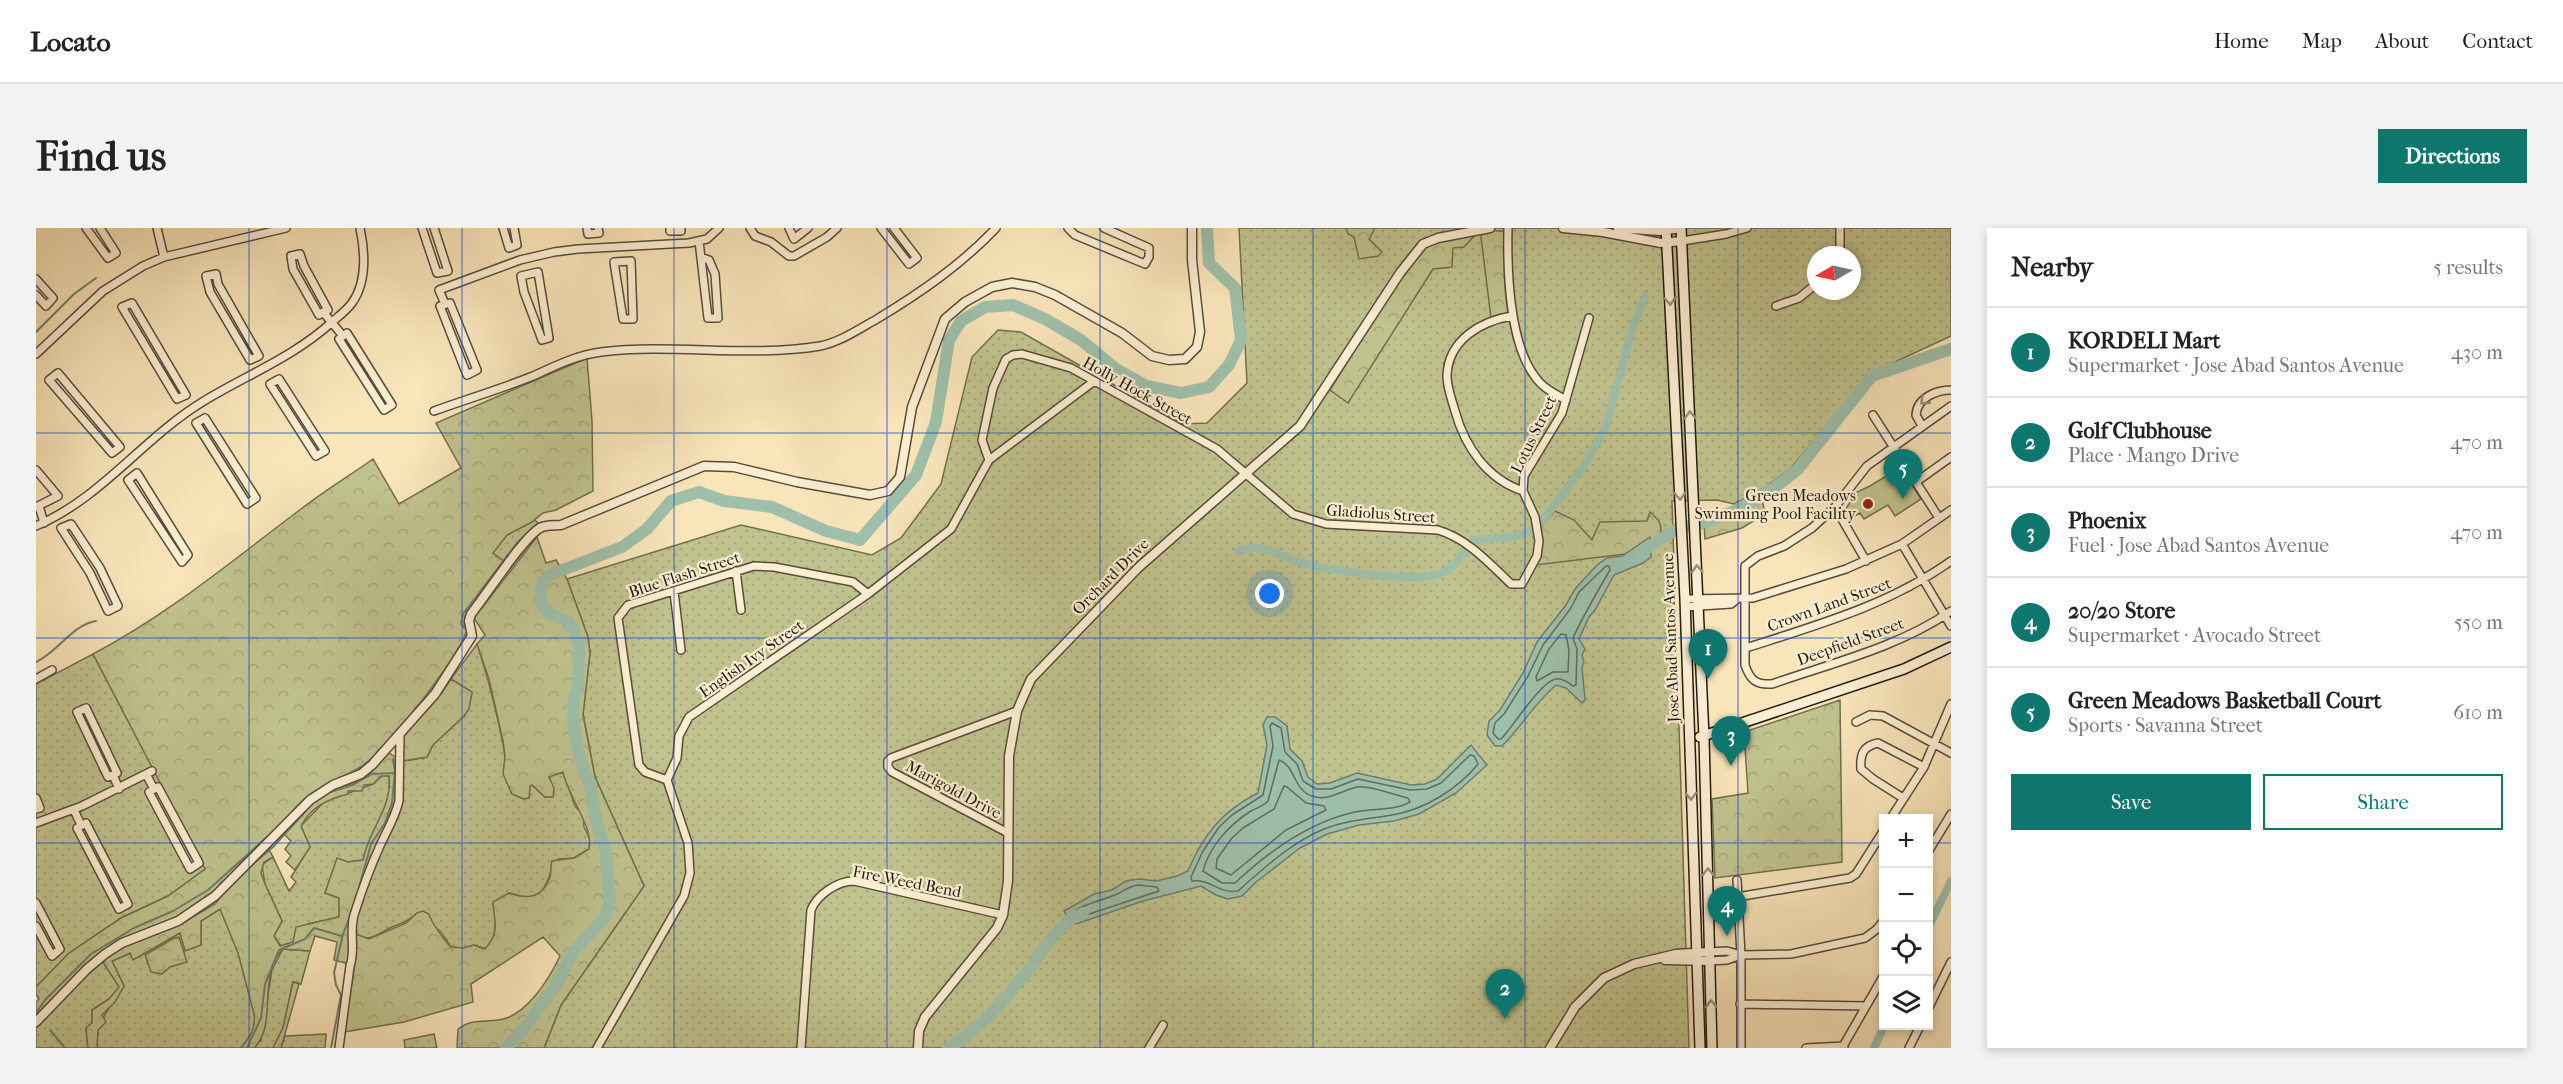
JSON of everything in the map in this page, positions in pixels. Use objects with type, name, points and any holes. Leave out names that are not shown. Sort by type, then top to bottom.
[{"type":"main road","name":"Jose Abad Santos Avenue","points":[[1681,228],[1704,737],[1712,1048]]},
{"type":"main road","name":"Jose Abad Santos Avenue","points":[[1666,229],[1685,603],[1700,1048]]},
{"type":"main road","points":[[1689,737],[1704,737],[1904,669],[1951,647]]},
{"type":"street","points":[[86,228],[108,258],[116,253],[100,228]]},
{"type":"street","points":[[157,228],[164,256]]},
{"type":"street","points":[[36,354],[103,291],[164,256],[284,228]]},
{"type":"street","points":[[36,526],[75,505],[191,409],[314,339],[332,323],[351,305],[360,288],[363,271],[360,228]]},
{"type":"street","points":[[422,228],[436,273],[448,271],[434,228]]},
{"type":"street","points":[[503,228],[509,248],[517,245],[514,228]]},
{"type":"street","points":[[587,228],[588,234],[596,231],[598,248]]},
{"type":"street","points":[[445,304],[439,290],[523,260],[578,249],[699,241],[707,239],[719,228]]},
{"type":"street","points":[[750,228],[755,236],[771,242],[789,256],[795,256],[811,247],[837,228]]},
{"type":"street","points":[[789,228],[794,238],[805,231],[811,247]]},
{"type":"street","points":[[881,228],[909,264],[917,258],[894,228]]},
{"type":"street","points":[[434,411],[532,376],[561,363],[599,352],[645,348],[788,349],[822,345],[850,335],[910,299],[955,267],[996,228]]},
{"type":"street","points":[[1068,228],[1076,235],[1144,264],[1149,257],[1149,248],[1104,228]]},
{"type":"street","points":[[36,1022],[87,969],[105,954],[122,943],[178,921],[215,896],[243,866],[285,828],[304,805],[325,790],[366,770],[400,735],[438,689],[472,636],[469,621],[471,614],[521,547],[543,526],[561,525],[704,466],[734,467],[797,482],[870,495],[888,490],[900,477],[912,407],[945,319],[965,302],[992,287],[1012,283],[1035,287],[1122,333],[1152,356],[1169,360],[1185,359],[1197,347],[1200,332],[1192,260],[1192,228]]},
{"type":"street","name":"Orchard Drive","points":[[918,1047],[919,1031],[925,1017],[997,928],[1003,915],[1008,881],[1009,756],[1017,711],[1031,679],[1138,567],[1300,426],[1400,273],[1423,244],[1438,238],[1490,228]]},
{"type":"street","points":[[1508,228],[1512,316],[1523,354],[1533,376],[1546,388],[1566,400]]},
{"type":"street","points":[[1563,228],[1667,243],[1726,234],[1747,228]]},
{"type":"street","points":[[1618,228],[1681,228]]},
{"type":"street","points":[[1840,228],[1840,246]]},
{"type":"street","points":[[675,229],[676,244]]},
{"type":"street","points":[[699,241],[703,258],[708,318],[718,318],[715,274],[709,260],[703,258]]},
{"type":"street","points":[[513,246],[529,274]]},
{"type":"street","points":[[619,246],[621,261]]},
{"type":"street","points":[[300,254],[328,310],[323,312],[319,315],[293,269],[291,256],[300,254]]},
{"type":"street","points":[[621,261],[631,261],[633,319],[623,319],[614,262],[621,261]]},
{"type":"street","points":[[442,272],[447,286]]},
{"type":"street","points":[[538,272],[549,338],[542,340],[524,292],[521,276],[529,274],[538,272]]},
{"type":"street","points":[[216,274],[218,284],[259,356],[255,358],[250,360],[210,292],[206,276],[216,274]]},
{"type":"street","points":[[36,279],[53,298],[46,306],[36,295]]},
{"type":"street","points":[[1776,306],[1799,298],[1807,291]]},
{"type":"street","points":[[132,303],[186,395],[182,397],[177,399],[123,307],[132,303]]},
{"type":"street","points":[[450,303],[477,370],[467,375],[440,306],[445,304],[450,303]]},
{"type":"street","points":[[323,312],[343,336]]},
{"type":"street","points":[[1512,316],[1494,319],[1468,334],[1454,350],[1447,374],[1457,421],[1477,458],[1491,474],[1507,486],[1523,491]]},
{"type":"street","name":"Lotus Street","points":[[1511,584],[1522,584],[1526,579],[1537,556],[1539,541],[1535,517],[1523,491],[1524,476],[1562,413],[1589,318]]},
{"type":"street","points":[[347,333],[392,405],[384,411],[339,339],[343,336],[347,333]]},
{"type":"street","name":"Holly Hock Street","points":[[989,460],[982,440],[993,388],[1006,359],[1022,354],[1071,368],[1217,449],[1246,474]]},
{"type":"street","points":[[255,358],[274,381]]},
{"type":"street","points":[[57,373],[120,447],[116,451],[112,453],[49,380],[57,373]]},
{"type":"street","points":[[279,379],[325,451],[316,456],[270,384],[274,381],[279,379]]},
{"type":"street","name":"English Ivy Street","points":[[668,780],[677,758],[679,736],[689,717],[868,594],[951,529],[989,460],[1093,382]]},
{"type":"street","points":[[1922,426],[1916,415],[1918,406],[1935,393],[1951,390]]},
{"type":"street","points":[[182,397],[200,421]]},
{"type":"street","points":[[1746,648],[1740,599],[1745,566],[1750,560],[1800,537],[1834,507],[1867,466],[1951,406]]},
{"type":"street","points":[[1873,416],[1939,519]]},
{"type":"street","points":[[205,418],[256,498],[247,504],[196,423],[200,421],[205,418]]},
{"type":"street","points":[[116,451],[133,476]]},
{"type":"street","points":[[1916,482],[1951,457]]},
{"type":"street","points":[[36,470],[58,496],[38,506],[44,523]]},
{"type":"street","points":[[137,473],[188,555],[182,562],[128,480],[133,476],[137,473]]},
{"type":"street","name":"Gladiolus Street","points":[[1246,474],[1284,508],[1308,519],[1326,524],[1438,530],[1453,535],[1473,549],[1511,584]]},
{"type":"street","points":[[1834,507],[1866,561]]},
{"type":"street","points":[[1685,603],[1731,604],[1740,599],[1866,561],[1902,544],[1951,510]]},
{"type":"street","points":[[60,515],[66,526]]},
{"type":"street","points":[[71,524],[94,559],[118,606],[108,611],[90,573],[61,528],[66,526],[71,524]]},
{"type":"street","points":[[1902,544],[1923,580],[1948,613],[1951,626]]},
{"type":"street","name":"Crown Land Street","points":[[1746,648],[1877,603],[1923,580],[1951,561]]},
{"type":"street","name":"Blue Flash Street","points":[[668,780],[645,772],[639,765],[618,618],[628,605],[754,566],[774,567],[853,582],[868,594]]},
{"type":"street","points":[[736,571],[741,610]]},
{"type":"street","points":[[674,592],[681,650]]},
{"type":"street","name":"Deepfield Street","points":[[1746,648],[1745,665],[1754,682],[1762,685],[1772,684],[1920,629],[1948,613]]},
{"type":"street","points":[[36,679],[52,670]]},
{"type":"street","points":[[1894,814],[1924,767],[1951,704]]},
{"type":"street","points":[[86,708],[117,773],[112,775],[108,777],[77,712],[86,708]]},
{"type":"street","name":"Marigold Drive","points":[[1008,833],[892,772],[888,767],[888,761],[1017,711]]},
{"type":"street","points":[[1856,722],[1870,715],[1883,716],[1951,753]]},
{"type":"street","points":[[339,1048],[350,966],[354,954],[350,936],[354,916],[370,868],[397,811],[399,801],[400,735]]},
{"type":"street","points":[[1904,798],[1861,769],[1862,752],[1866,747],[1878,743],[1924,767]]},
{"type":"street","points":[[36,823],[74,810],[149,773],[154,789]]},
{"type":"street","points":[[112,775],[119,789]]},
{"type":"street","points":[[597,1048],[684,896],[690,873],[688,843],[668,780]]},
{"type":"street","points":[[158,787],[199,863],[190,869],[149,792],[154,789],[158,787]]},
{"type":"street","points":[[36,798],[40,808],[36,809]]},
{"type":"street","points":[[74,810],[81,825]]},
{"type":"street","points":[[1933,845],[1951,814]]},
{"type":"street","points":[[86,823],[128,904],[118,909],[76,828],[81,825],[86,823]]},
{"type":"street","points":[[1737,897],[1850,878],[1856,874],[1879,838]]},
{"type":"street","points":[[1737,880],[1741,955],[1741,1048]]},
{"type":"street","name":"Fire Weed Bend","points":[[801,1048],[811,910],[818,898],[836,886],[846,881],[854,881],[1003,915]]},
{"type":"street","points":[[36,903],[60,949],[52,956],[36,926]]},
{"type":"street","points":[[1550,1048],[1575,1008],[1604,978],[1634,964],[1676,954],[1709,956],[1727,960],[1741,955],[1791,954],[1865,938],[1882,922]]},
{"type":"street","points":[[1933,1000],[1951,962]]},
{"type":"street","points":[[1806,1048],[1843,1047],[1883,976]]},
{"type":"street","points":[[1740,1004],[1866,1006]]},
{"type":"street","points":[[1149,1048],[1163,1025]]},
{"type":"street","points":[[1909,1048],[1918,1030]]},
{"type":"green space","points":[[1239,228],[1951,228],[1951,336],[1869,374],[1791,468],[1763,489],[1734,504],[1717,500],[1672,501],[1689,1048],[544,1048],[561,1005],[644,886],[595,777],[583,714],[590,653],[588,637],[567,579],[741,525],[872,555],[901,538],[941,484],[972,357],[998,330],[1021,332],[1183,424],[1207,423],[1247,383]]},
{"type":"green space","points":[[1346,228],[1375,228],[1369,239],[1382,252],[1378,256],[1359,259],[1354,237],[1348,234]]},
{"type":"green space","points":[[1480,229],[1508,232],[1508,314],[1491,318]]},
{"type":"green space","points":[[1478,232],[1464,247],[1453,248],[1452,267],[1433,269],[1348,403],[1330,390],[1413,255],[1426,245]]},
{"type":"green space","points":[[587,358],[592,421],[593,491],[556,510],[543,513],[532,522],[507,535],[493,553],[506,563],[465,616],[464,625],[469,633],[434,689],[363,769],[336,782],[245,859],[224,882],[187,914],[125,939],[36,1020],[36,1002],[39,999],[36,987],[68,954],[121,918],[168,896],[205,869],[93,654],[174,604],[310,502],[373,459],[399,504],[461,468],[436,423]]},
{"type":"green space","points":[[1901,467],[1921,499],[1895,516],[1888,505],[1864,519],[1860,513],[1851,518],[1845,510],[1857,492]]},
{"type":"green space","points":[[1762,499],[1765,514],[1742,528],[1705,539],[1704,525]]},
{"type":"green space","points":[[1555,511],[1574,520],[1592,540],[1600,522],[1647,521],[1650,512],[1660,523],[1660,537],[1625,554],[1536,565],[1540,529]]},
{"type":"green space","points":[[535,520],[539,524],[506,563],[492,554],[507,535]]},
{"type":"green space","points":[[537,537],[546,563],[556,560],[567,579],[588,637],[590,653],[583,715],[595,777],[644,886],[561,1005],[544,1048],[457,1048],[458,1029],[472,1022],[498,1020],[518,1012],[543,986],[560,956],[543,937],[471,984],[473,1002],[404,1022],[344,1032],[356,957],[353,933],[369,939],[406,923],[417,913],[423,911],[429,914],[438,931],[451,947],[463,948],[474,945],[485,949],[495,931],[493,902],[509,893],[527,897],[537,894],[542,891],[549,880],[552,861],[574,858],[589,849],[588,831],[569,791],[563,772],[549,777],[554,788],[553,797],[545,797],[532,785],[529,798],[524,799],[512,794],[503,774],[505,756],[503,741],[489,679],[477,644],[485,635],[474,618]]},
{"type":"green space","points":[[477,644],[498,719],[507,780],[512,794],[524,799],[529,798],[532,785],[545,797],[552,797],[554,792],[549,776],[563,771],[575,806],[583,815],[584,827],[590,839],[589,849],[574,858],[558,859],[546,884],[538,894],[531,897],[509,893],[493,905],[496,928],[486,949],[474,945],[463,948],[451,947],[441,932],[417,913],[407,921],[375,936],[362,938],[353,933],[354,922],[377,857],[401,802],[403,761],[427,757],[433,745],[464,716],[472,692],[451,679]]},
{"type":"green space","points":[[93,654],[206,869],[168,896],[121,918],[68,954],[36,987],[36,684]]},
{"type":"green space","points":[[451,679],[472,692],[469,709],[433,745],[427,757],[403,761],[403,737],[441,694]]},
{"type":"green space","points":[[1840,700],[1842,862],[1715,878],[1712,799],[1748,793],[1744,732]]},
{"type":"green space","points":[[388,752],[398,759],[394,809],[351,922],[352,952],[349,964],[334,960],[337,942],[315,936],[310,951],[283,949],[275,960],[271,972],[267,1013],[261,1038],[254,1048],[241,1048],[252,1032],[254,1014],[238,953],[220,909],[201,921],[201,945],[185,951],[180,933],[133,960],[130,953],[112,961],[124,986],[115,1002],[102,1015],[106,1022],[98,1030],[97,1048],[88,1048],[86,1028],[92,1023],[92,1010],[109,999],[119,987],[101,959],[112,951],[178,922],[268,848],[273,857],[264,862],[261,873],[282,921],[274,936],[280,946],[293,942],[296,927],[339,917],[339,898],[325,893],[337,858],[348,862],[363,860],[384,809],[389,776],[381,776],[373,784],[364,785],[362,791],[348,791],[348,794],[327,801],[305,819],[301,826],[310,847],[295,870],[286,862],[291,856],[285,849],[291,841],[283,833],[312,801],[329,790],[354,783],[367,775]]},
{"type":"green space","points":[[383,775],[389,776],[388,798],[363,860],[348,862],[337,859],[325,893],[340,898],[339,917],[308,924],[293,942],[281,946],[274,936],[282,921],[265,884],[262,865],[273,857],[289,891],[296,882],[291,877],[310,847],[301,826],[324,802],[373,784]]},
{"type":"green space","points":[[220,909],[243,966],[253,1000],[255,1024],[250,1037],[241,1048],[97,1048],[101,1021],[124,986],[112,961],[131,953],[133,959],[181,932],[185,950],[201,945],[201,921]]},
{"type":"green space","points":[[179,937],[187,962],[170,967],[162,974],[151,972],[145,955]]},
{"type":"green space","points":[[283,949],[310,951],[301,984],[293,982],[283,1028],[273,1048],[254,1048],[261,1040],[272,970]]},
{"type":"green space","points":[[101,959],[120,987],[109,999],[92,1010],[92,1023],[86,1028],[88,1048],[36,1048],[36,1024]]},
{"type":"green space","points":[[293,982],[299,984],[281,1048],[273,1048],[283,1028]]},
{"type":"green space","points":[[326,1034],[325,1048],[281,1048],[285,1036]]},
{"type":"green space","points":[[434,1034],[437,1048],[405,1048],[404,1040]]},
{"type":"water","points":[[1650,537],[1651,557],[1643,563],[1614,575],[1579,639],[1585,649],[1582,655],[1584,662],[1582,667],[1585,700],[1582,703],[1566,688],[1556,685],[1541,699],[1502,746],[1495,746],[1487,735],[1489,721],[1500,710],[1523,673],[1537,642],[1566,605],[1575,589],[1597,565],[1607,558],[1622,556]]},
{"type":"water","points":[[1267,717],[1275,717],[1287,726],[1290,749],[1302,761],[1308,777],[1317,784],[1330,783],[1357,773],[1411,785],[1425,784],[1437,779],[1471,745],[1487,765],[1456,793],[1419,814],[1394,821],[1359,825],[1327,834],[1300,848],[1256,882],[1242,896],[1228,899],[1201,886],[1143,901],[1076,924],[1068,918],[1064,911],[1094,894],[1112,890],[1126,881],[1139,879],[1156,881],[1188,871],[1200,846],[1215,825],[1234,808],[1258,793],[1267,745],[1263,725]]},
{"type":"waterway","points":[[506,1048],[526,1026],[556,985],[574,951],[605,917],[610,900],[606,853],[595,816],[590,785],[580,758],[573,722],[574,698],[578,688],[579,644],[570,622],[550,614],[543,604],[541,592],[547,576],[622,547],[647,529],[671,501],[699,492],[724,501],[772,507],[826,531],[860,540],[916,475],[936,422],[949,340],[961,321],[985,307],[1013,305],[1045,319],[1081,340],[1116,369],[1146,386],[1181,393],[1209,387],[1229,365],[1241,340],[1235,288],[1209,263],[1207,228]]},
{"type":"waterway","points":[[36,332],[74,294],[96,278]]},
{"type":"waterway","points":[[1238,552],[1262,548],[1299,562],[1329,569],[1371,575],[1430,576],[1442,573],[1451,567],[1473,540],[1513,537],[1528,532],[1542,522],[1583,467],[1605,429],[1633,327],[1645,296]]},
{"type":"waterway","points":[[1638,554],[1678,528],[1697,525],[1737,510],[1774,488],[1797,470],[1872,376],[1951,349]]},
{"type":"waterway","points":[[464,628],[461,624],[463,614],[517,543],[537,524]]},
{"type":"waterway","points":[[36,662],[87,623],[96,621]]},
{"type":"waterway","points":[[290,815],[315,791],[352,772],[373,757],[403,724],[435,683],[466,633]]},
{"type":"waterway","points":[[357,895],[371,844],[385,823],[392,803],[395,771],[393,759]]},
{"type":"waterway","points":[[327,793],[353,785],[372,774],[395,773]]},
{"type":"waterway","points":[[249,867],[273,847],[313,803]]},
{"type":"waterway","points":[[36,1013],[45,1000],[91,954],[134,928],[173,911],[208,890],[267,837]]},
{"type":"waterway","points":[[1931,922],[1951,881]]},
{"type":"waterway","points":[[184,922],[215,904],[230,885]]},
{"type":"waterway","points":[[331,1048],[341,995],[334,973],[343,934],[353,909]]},
{"type":"waterway","points":[[948,1048],[970,1033],[990,1014],[1026,973],[1058,931],[1074,917],[1083,913]]},
{"type":"waterway","points":[[148,937],[179,925]]},
{"type":"waterway","points":[[247,1048],[261,1018],[265,984],[279,950],[305,939],[314,928],[342,936]]},
{"type":"waterway","points":[[50,1030],[65,1048]]},
{"type":"waterway","points":[[1874,1048],[1882,1030]]},
{"type":"place","name":"Green Meadows Basketball Court","points":[[1903,499]]},
{"type":"place","name":"Green Meadows Swimming Pool Facility","points":[[1868,504]]},
{"type":"place","name":"KORDELI Mart","points":[[1708,679]]},
{"type":"place","name":"Phoenix","points":[[1731,766]]},
{"type":"place","name":"20/20 Store","points":[[1727,936]]},
{"type":"place","name":"Golf Clubhouse","points":[[1505,1019]]}]
